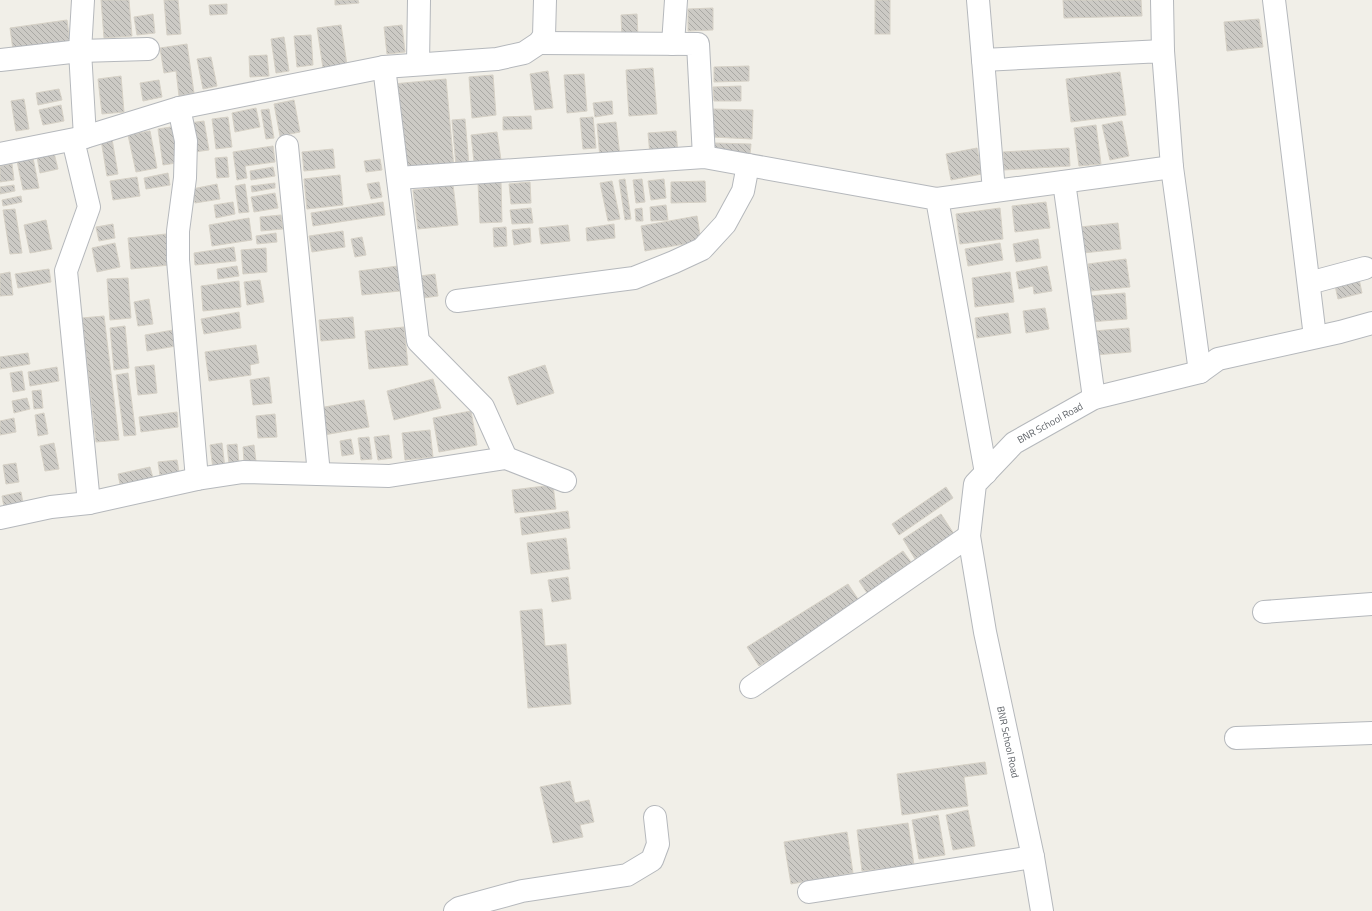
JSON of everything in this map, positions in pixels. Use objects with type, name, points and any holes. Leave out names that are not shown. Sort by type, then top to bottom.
[{"type":"street","points":[[82,0],[79,139],[89,207],[66,271],[88,503]]},
{"type":"street","points":[[418,0],[418,64]]},
{"type":"street","points":[[0,154],[79,139],[179,108],[384,66],[497,59],[524,53],[539,43],[544,36],[545,0]]},
{"type":"street","points":[[673,44],[676,0]]},
{"type":"street","points":[[978,0],[994,191]]},
{"type":"street","points":[[1162,0],[1163,50],[1172,167],[1200,372]]},
{"type":"street","points":[[1274,0],[1315,337]]},
{"type":"street","points":[[539,43],[698,44],[704,157]]},
{"type":"street","points":[[0,60],[80,50],[148,49]]},
{"type":"street","points":[[983,60],[1163,50]]},
{"type":"street","points":[[384,66],[418,341],[483,407],[506,458]]},
{"type":"street","points":[[179,108],[186,141],[186,178],[178,231],[178,260],[197,479]]},
{"type":"street","points":[[287,146],[319,474]]},
{"type":"street","points":[[398,178],[704,157],[937,199],[1172,167]]},
{"type":"street","points":[[457,301],[634,278],[702,249],[725,224],[744,191],[748,164]]},
{"type":"street","points":[[1064,182],[1094,398]]},
{"type":"street","points":[[937,199],[986,473]]},
{"type":"street","points":[[1309,283],[1365,268]]},
{"type":"street","name":"BNR School Road","points":[[1042,911],[1033,858],[985,632],[969,536],[975,484],[1014,443],[1094,398],[1200,372],[1218,359],[1340,332],[1372,323]]},
{"type":"street","points":[[0,518],[51,507],[88,503],[197,479],[244,472],[389,476],[506,458],[565,481]]},
{"type":"street","points":[[751,687],[969,536]]},
{"type":"street","points":[[1264,612],[1372,604]]},
{"type":"street","points":[[1236,738],[1372,733]]},
{"type":"street","points":[[454,911],[459,908],[522,891],[627,875],[652,860],[658,844],[655,817]]},
{"type":"street","points":[[809,892],[1033,858]]},
{"type":"building","points":[[101,0],[129,0],[132,36],[104,38]]},
{"type":"building","points":[[164,0],[178,0],[181,34],[167,35]]},
{"type":"building","points":[[335,0],[358,0],[359,3],[335,5]]},
{"type":"building","points":[[875,0],[890,0],[890,34],[875,34]]},
{"type":"building","points":[[1063,0],[1141,0],[1142,16],[1064,18]]},
{"type":"building","points":[[227,4],[227,14],[210,15],[209,5]]},
{"type":"building","points":[[713,8],[713,30],[688,31],[688,9]]},
{"type":"building","points":[[153,14],[155,33],[137,35],[134,17]]},
{"type":"building","points":[[637,14],[638,37],[622,38],[621,15]]},
{"type":"building","points":[[1259,19],[1263,47],[1227,51],[1224,22]]},
{"type":"building","points":[[67,20],[70,43],[13,50],[10,28]]},
{"type":"building","points":[[341,25],[347,65],[323,68],[317,28]]},
{"type":"building","points":[[402,25],[405,52],[387,54],[384,27]]},
{"type":"building","points":[[311,35],[313,65],[297,67],[294,36]]},
{"type":"building","points":[[284,37],[289,71],[276,73],[271,39]]},
{"type":"building","points":[[187,44],[194,93],[179,96],[176,71],[164,73],[160,48]]},
{"type":"building","points":[[267,55],[269,76],[250,77],[249,56]]},
{"type":"building","points":[[211,57],[217,86],[203,89],[197,59]]},
{"type":"building","points":[[749,66],[749,81],[714,82],[714,67]]},
{"type":"building","points":[[653,68],[657,114],[629,116],[626,70]]},
{"type":"building","points":[[548,71],[553,108],[535,110],[530,74]]},
{"type":"building","points":[[1120,72],[1126,115],[1071,122],[1066,79]]},
{"type":"building","points":[[584,74],[587,111],[567,113],[564,75]]},
{"type":"building","points":[[493,75],[496,115],[472,118],[469,77]]},
{"type":"building","points":[[121,76],[124,112],[102,114],[98,79]]},
{"type":"building","points":[[446,79],[454,168],[402,172],[393,84]]},
{"type":"building","points":[[159,80],[162,97],[143,101],[140,83]]},
{"type":"building","points":[[741,86],[741,101],[714,101],[713,87]]},
{"type":"building","points":[[59,89],[62,100],[38,105],[36,93]]},
{"type":"building","points":[[24,99],[29,129],[16,131],[11,101]]},
{"type":"building","points":[[294,100],[300,132],[280,136],[274,104]]},
{"type":"building","points":[[612,101],[613,114],[595,117],[593,103]]},
{"type":"building","points":[[61,105],[64,121],[43,125],[39,110]]},
{"type":"building","points":[[256,108],[260,127],[235,132],[232,113]]},
{"type":"building","points":[[269,109],[274,138],[266,139],[261,110]]},
{"type":"building","points":[[713,109],[753,110],[752,139],[712,137]]},
{"type":"building","points":[[531,116],[532,129],[503,130],[503,117]]},
{"type":"building","points":[[228,117],[232,147],[216,149],[212,119]]},
{"type":"building","points":[[593,117],[596,148],[583,149],[580,118]]},
{"type":"building","points":[[465,119],[469,165],[456,166],[452,120]]},
{"type":"building","points":[[204,121],[209,150],[194,152],[189,123]]},
{"type":"building","points":[[1122,121],[1129,156],[1110,160],[1102,125]]},
{"type":"building","points":[[616,122],[620,156],[600,158],[597,124]]},
{"type":"building","points":[[1096,125],[1101,164],[1079,166],[1074,128]]},
{"type":"building","points":[[177,126],[183,162],[163,165],[158,129]]},
{"type":"building","points":[[150,131],[157,168],[136,172],[128,135]]},
{"type":"building","points":[[676,131],[678,153],[650,155],[648,133]]},
{"type":"building","points":[[497,132],[501,160],[474,162],[471,135]]},
{"type":"building","points":[[112,139],[118,174],[107,176],[101,140]]},
{"type":"building","points":[[714,143],[751,144],[750,155],[713,154]]},
{"type":"building","points":[[273,146],[275,162],[245,166],[247,178],[237,180],[233,152]]},
{"type":"building","points":[[977,148],[982,174],[951,180],[946,154]]},
{"type":"building","points":[[1069,148],[1070,166],[1004,170],[1003,152]]},
{"type":"building","points":[[333,149],[335,168],[304,171],[302,152]]},
{"type":"building","points":[[54,153],[58,169],[40,173],[37,157]]},
{"type":"building","points":[[227,157],[229,177],[217,178],[215,158]]},
{"type":"building","points":[[33,158],[39,188],[23,190],[17,161]]},
{"type":"building","points":[[380,159],[382,170],[366,172],[364,161]]},
{"type":"building","points":[[12,164],[14,180],[0,182],[0,166]]},
{"type":"building","points":[[273,167],[275,176],[251,180],[250,171]]},
{"type":"building","points":[[168,173],[170,185],[146,189],[144,178]]},
{"type":"building","points":[[340,175],[343,205],[307,209],[304,179]]},
{"type":"building","points":[[137,177],[140,196],[113,200],[110,181]]},
{"type":"building","points":[[625,179],[631,219],[625,220],[619,180]]},
{"type":"building","points":[[642,179],[645,202],[636,203],[633,180]]},
{"type":"building","points":[[664,179],[666,198],[651,200],[648,181]]},
{"type":"building","points":[[612,181],[620,219],[608,221],[600,183]]},
{"type":"building","points":[[705,181],[706,202],[671,203],[671,182]]},
{"type":"building","points":[[379,182],[382,197],[371,199],[367,184]]},
{"type":"building","points":[[501,182],[502,222],[480,223],[478,183]]},
{"type":"building","points":[[530,182],[531,203],[511,204],[509,184]]},
{"type":"building","points":[[275,183],[275,188],[252,192],[251,186]]},
{"type":"building","points":[[217,184],[220,199],[195,203],[192,189]]},
{"type":"building","points":[[245,184],[249,212],[239,213],[235,186]]},
{"type":"building","points":[[14,185],[15,191],[0,194],[0,187]]},
{"type":"building","points":[[453,185],[458,225],[418,229],[413,190]]},
{"type":"building","points":[[275,193],[278,208],[254,212],[251,197]]},
{"type":"building","points":[[21,196],[22,202],[3,206],[2,200]]},
{"type":"building","points":[[233,202],[235,214],[216,218],[214,205]]},
{"type":"building","points":[[383,202],[385,215],[313,226],[311,213]]},
{"type":"building","points":[[1046,202],[1050,228],[1015,232],[1012,206]]},
{"type":"building","points":[[666,205],[668,220],[651,221],[650,207]]},
{"type":"building","points":[[531,208],[533,223],[512,224],[510,210]]},
{"type":"building","points":[[642,208],[643,221],[636,221],[635,209]]},
{"type":"building","points":[[1000,208],[1003,239],[960,244],[956,214]]},
{"type":"building","points":[[15,209],[22,253],[10,254],[3,210]]},
{"type":"building","points":[[281,215],[283,229],[261,231],[260,217]]},
{"type":"building","points":[[697,216],[701,241],[645,251],[641,226]]},
{"type":"building","points":[[249,218],[252,240],[212,246],[209,225]]},
{"type":"building","points":[[46,220],[52,249],[30,253],[24,225]]},
{"type":"building","points":[[1118,223],[1121,249],[1083,253],[1080,227]]},
{"type":"building","points":[[113,224],[115,238],[99,241],[96,227]]},
{"type":"building","points":[[614,224],[615,238],[587,241],[586,228]]},
{"type":"building","points":[[568,225],[570,241],[541,244],[539,228]]},
{"type":"building","points":[[506,227],[507,246],[494,247],[493,228]]},
{"type":"building","points":[[530,228],[531,242],[514,245],[512,230]]},
{"type":"building","points":[[343,231],[345,247],[312,252],[309,236]]},
{"type":"building","points":[[276,233],[277,242],[257,244],[256,236]]},
{"type":"building","points":[[166,234],[169,265],[131,269],[128,238]]},
{"type":"building","points":[[362,237],[366,255],[355,257],[351,239]]},
{"type":"building","points":[[1038,239],[1041,258],[1016,262],[1013,244]]},
{"type":"building","points":[[115,243],[120,267],[97,272],[92,248]]},
{"type":"building","points":[[1000,243],[1003,260],[968,266],[965,249]]},
{"type":"building","points":[[234,247],[236,261],[195,265],[194,253]]},
{"type":"building","points":[[266,248],[267,272],[243,274],[241,250]]},
{"type":"building","points":[[1126,259],[1130,287],[1091,291],[1088,264]]},
{"type":"building","points":[[237,266],[239,276],[218,279],[217,269]]},
{"type":"building","points":[[398,266],[400,291],[362,295],[359,271]]},
{"type":"building","points":[[1047,266],[1052,291],[1034,294],[1033,286],[1019,289],[1016,272]]},
{"type":"building","points":[[49,269],[51,282],[18,288],[15,274]]},
{"type":"building","points":[[10,272],[13,295],[0,296],[0,274]]},
{"type":"building","points":[[1010,272],[1014,302],[975,307],[972,278]]},
{"type":"building","points":[[435,274],[438,296],[423,298],[420,276]]},
{"type":"building","points":[[1358,274],[1362,293],[1338,299],[1334,281]]},
{"type":"building","points":[[128,278],[131,318],[110,320],[107,279]]},
{"type":"building","points":[[260,280],[264,302],[247,305],[244,282]]},
{"type":"building","points":[[239,281],[241,307],[203,311],[201,286]]},
{"type":"building","points":[[1125,293],[1127,319],[1090,322],[1088,296]]},
{"type":"building","points":[[149,299],[153,324],[138,326],[134,302]]},
{"type":"building","points":[[1045,308],[1049,329],[1026,333],[1023,311]]},
{"type":"building","points":[[239,312],[241,328],[204,334],[201,319]]},
{"type":"building","points":[[1008,313],[1011,333],[977,338],[975,318]]},
{"type":"building","points":[[104,316],[119,440],[96,442],[82,318]]},
{"type":"building","points":[[353,317],[355,338],[321,341],[319,320]]},
{"type":"building","points":[[125,326],[129,368],[114,370],[110,328]]},
{"type":"building","points":[[404,327],[408,365],[369,369],[365,331]]},
{"type":"building","points":[[1129,328],[1131,352],[1096,355],[1094,331]]},
{"type":"building","points":[[173,330],[176,346],[147,351],[145,335]]},
{"type":"building","points":[[256,345],[259,363],[250,365],[251,375],[209,381],[205,352]]},
{"type":"building","points":[[28,353],[30,364],[0,369],[0,357]]},
{"type":"building","points":[[154,365],[157,393],[138,395],[135,367]]},
{"type":"building","points":[[545,365],[554,393],[517,405],[508,377]]},
{"type":"building","points":[[57,367],[59,381],[30,386],[28,372]]},
{"type":"building","points":[[22,371],[25,390],[13,392],[10,373]]},
{"type":"building","points":[[128,373],[136,435],[124,436],[116,375]]},
{"type":"building","points":[[269,377],[272,403],[253,405],[250,380]]},
{"type":"building","points":[[433,379],[441,408],[394,420],[387,391]]},
{"type":"building","points":[[41,390],[43,408],[34,409],[32,391]]},
{"type":"building","points":[[27,398],[30,409],[14,413],[12,401]]},
{"type":"building","points":[[364,400],[369,427],[324,435],[319,408]]},
{"type":"building","points":[[471,411],[477,445],[439,452],[433,418]]},
{"type":"building","points":[[177,412],[178,427],[141,432],[139,417]]},
{"type":"building","points":[[44,413],[48,434],[38,436],[35,415]]},
{"type":"building","points":[[275,414],[277,437],[258,438],[256,416]]},
{"type":"building","points":[[14,418],[16,432],[0,435],[0,421]]},
{"type":"building","points":[[430,430],[433,457],[405,460],[402,433]]},
{"type":"building","points":[[389,435],[392,458],[378,460],[374,437]]},
{"type":"building","points":[[369,437],[372,459],[361,460],[358,438]]},
{"type":"building","points":[[351,439],[354,454],[342,456],[340,441]]},
{"type":"building","points":[[54,443],[59,469],[45,471],[40,446]]},
{"type":"building","points":[[222,443],[225,468],[213,469],[210,445]]},
{"type":"building","points":[[237,444],[239,463],[229,464],[227,445]]},
{"type":"building","points":[[254,445],[256,461],[244,462],[243,447]]},
{"type":"building","points":[[177,460],[179,472],[160,475],[158,462]]},
{"type":"building","points":[[16,463],[19,482],[6,484],[3,465]]},
{"type":"building","points":[[150,467],[153,478],[120,484],[118,474]]},
{"type":"building","points":[[553,485],[556,509],[515,513],[512,490]]},
{"type":"building","points":[[946,487],[953,498],[899,535],[892,524]]},
{"type":"building","points":[[21,492],[23,503],[4,507],[2,496]]},
{"type":"building","points":[[568,511],[570,528],[522,535],[520,518]]},
{"type":"building","points":[[941,514],[954,534],[915,559],[903,539]]},
{"type":"building","points":[[566,538],[570,569],[531,574],[527,543]]},
{"type":"building","points":[[903,551],[911,562],[867,593],[859,581]]},
{"type":"building","points":[[568,577],[571,599],[552,602],[548,580]]},
{"type":"building","points":[[848,584],[860,602],[759,666],[747,647]]},
{"type":"building","points":[[542,609],[545,646],[566,644],[571,704],[528,708],[520,611]]},
{"type":"building","points":[[985,762],[987,774],[964,777],[968,806],[902,815],[897,774]]},
{"type":"building","points":[[570,781],[575,803],[589,800],[594,822],[580,825],[583,837],[553,843],[540,787]]},
{"type":"building","points":[[968,810],[975,846],[953,850],[946,815]]},
{"type":"building","points":[[938,815],[945,855],[919,859],[912,820]]},
{"type":"building","points":[[908,823],[914,865],[862,871],[857,830]]},
{"type":"building","points":[[847,832],[853,873],[791,884],[784,842]]}]
